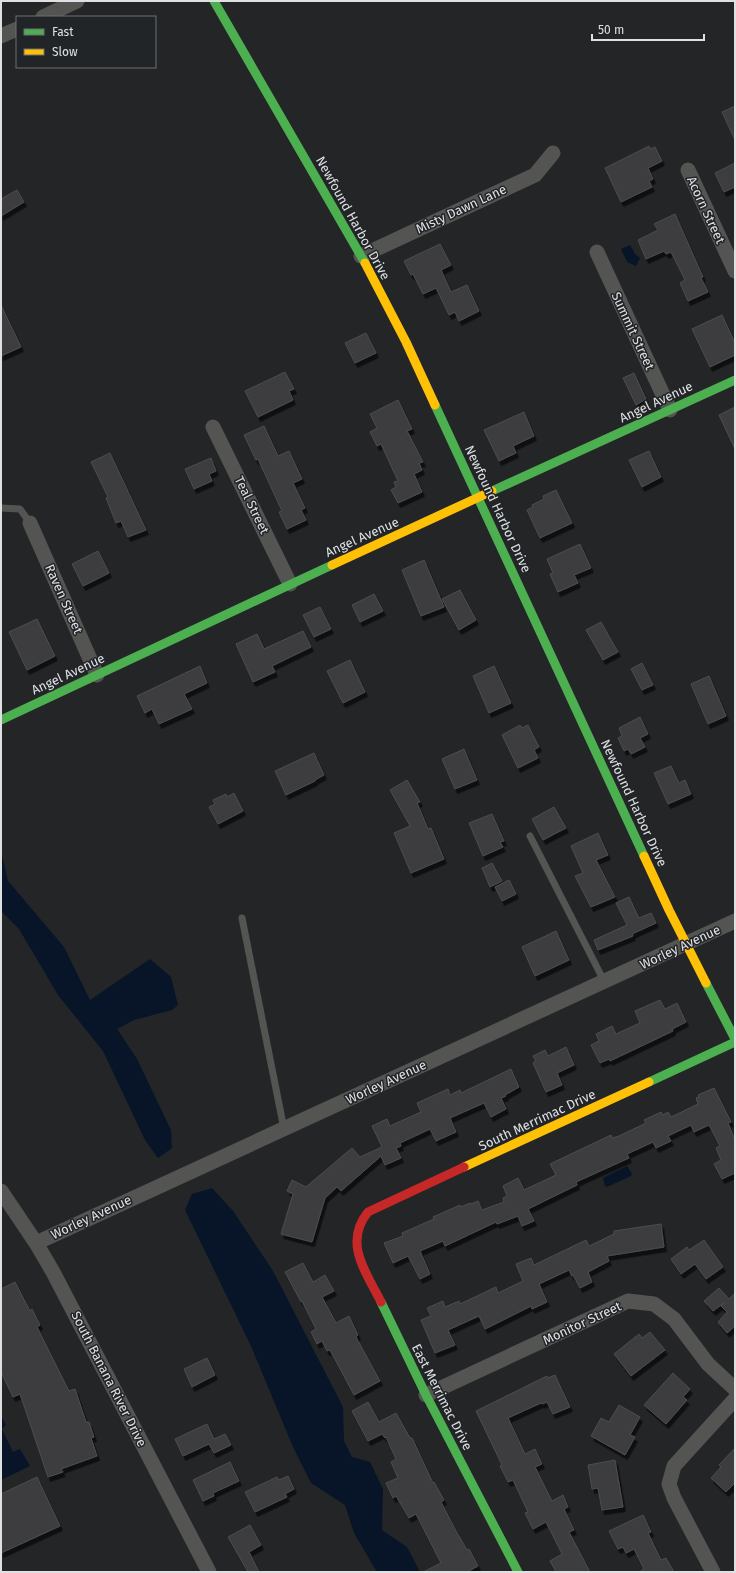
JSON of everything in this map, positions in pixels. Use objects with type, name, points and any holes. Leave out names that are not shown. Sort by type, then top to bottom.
[{"type":"street","points":[[45,16],[77,1]]},
{"type":"street","name":"Newfound Harbor Drive","points":[[214,1],[361,256],[406,342],[669,910],[735,1041]]},
{"type":"street","points":[[1,36],[16,29]]},
{"type":"street","name":"Misty Dawn Lane","points":[[361,256],[535,175],[554,153]]},
{"type":"street","name":"Acorn Street","points":[[688,170],[735,271]]},
{"type":"street","name":"Summit Street","points":[[597,252],[670,410]]},
{"type":"street","name":"Angel Avenue","points":[[1,720],[290,584],[735,380]]},
{"type":"street","name":"Teal Street","points":[[213,427],[290,584]]},
{"type":"street","name":"Raven Street","points":[[30,523],[97,674]]},
{"type":"street","name":"Worley Avenue","points":[[36,1243],[735,921]]},
{"type":"street","name":"South Merrimac Drive","points":[[358,1230],[361,1220],[368,1212],[735,1041]]},
{"type":"street","name":"South Banana River Drive","points":[[1,1191],[36,1243],[53,1272],[209,1572]]},
{"type":"street","name":"East Merrimac Drive","points":[[358,1230],[355,1242],[358,1254],[426,1395],[518,1572]]},
{"type":"street","name":"Monitor Street","points":[[426,1395],[628,1301],[654,1304],[674,1319],[708,1364],[735,1389]]},
{"type":"street","points":[[713,1572],[674,1498],[669,1484],[674,1466],[735,1399]]},
{"type":"lane","points":[[1,508],[20,509],[30,523]]},
{"type":"lane","points":[[530,836],[604,981]]},
{"type":"lane","points":[[242,918],[284,1129]]},
{"type":"water","points":[[630,245],[635,254],[640,258],[636,266],[627,262],[621,249]]},
{"type":"water","points":[[1,851],[8,881],[64,947],[90,1000],[150,959],[171,977],[178,1005],[172,1010],[134,1020],[117,1029],[137,1059],[171,1130],[172,1148],[158,1158],[145,1140],[103,1051],[58,995],[19,929],[1,911]]},
{"type":"water","points":[[627,1166],[632,1174],[631,1176],[607,1187],[605,1186],[603,1178]]},
{"type":"water","points":[[212,1188],[233,1211],[273,1271],[343,1407],[344,1441],[352,1457],[370,1462],[383,1489],[382,1530],[407,1547],[420,1572],[377,1572],[354,1533],[345,1505],[311,1483],[293,1447],[251,1346],[185,1210],[192,1194]]},
{"type":"water","points":[[1,1416],[6,1425],[2,1429],[13,1452],[20,1449],[30,1466],[1,1480]]},
{"type":"building","points":[[735,106],[735,140],[722,112]]},
{"type":"building","points":[[649,146],[650,149],[655,147],[662,161],[648,168],[653,179],[649,181],[652,187],[621,202],[605,168]]},
{"type":"building","points":[[735,163],[735,187],[724,192],[715,173]]},
{"type":"building","points":[[17,190],[24,202],[1,216],[1,199]]},
{"type":"building","points":[[675,214],[703,277],[701,278],[708,292],[688,301],[680,283],[685,280],[671,252],[666,254],[664,251],[646,259],[638,240],[658,230],[654,224]]},
{"type":"building","points":[[440,244],[451,265],[441,270],[451,292],[467,285],[479,311],[459,321],[455,312],[449,315],[436,288],[423,294],[413,274],[411,275],[404,261]]},
{"type":"building","points":[[1,305],[21,347],[1,356]]},
{"type":"building","points":[[722,315],[735,343],[735,355],[710,367],[692,329]]},
{"type":"building","points":[[366,333],[376,353],[355,363],[345,343]]},
{"type":"building","points":[[285,372],[294,389],[289,391],[293,400],[258,417],[245,391]]},
{"type":"building","points":[[634,373],[646,399],[636,405],[623,378]]},
{"type":"building","points":[[398,400],[412,429],[407,431],[423,462],[419,463],[422,470],[414,474],[422,492],[398,503],[391,490],[396,487],[394,482],[398,481],[381,444],[377,446],[370,432],[377,428],[370,414]]},
{"type":"building","points":[[735,407],[735,449],[719,415]]},
{"type":"building","points":[[524,412],[534,436],[513,446],[516,453],[499,461],[484,430]]},
{"type":"building","points":[[264,426],[278,456],[289,451],[302,479],[293,483],[305,508],[301,510],[306,520],[287,529],[279,512],[282,511],[258,459],[256,460],[244,435]]},
{"type":"building","points":[[649,451],[661,477],[642,487],[629,460]]},
{"type":"building","points":[[110,453],[146,530],[128,537],[121,521],[116,523],[106,498],[108,497],[91,462]]},
{"type":"building","points":[[211,458],[216,471],[209,474],[212,481],[194,489],[185,469]]},
{"type":"building","points":[[556,490],[572,523],[540,538],[527,510],[533,507],[532,505],[544,499],[543,496]]},
{"type":"building","points":[[580,544],[591,568],[574,575],[578,583],[558,592],[550,574],[553,573],[547,559]]},
{"type":"building","points":[[98,551],[109,573],[83,586],[72,564]]},
{"type":"building","points":[[424,560],[444,607],[421,616],[402,570]]},
{"type":"building","points":[[460,590],[476,620],[459,630],[442,599]]},
{"type":"building","points":[[374,594],[383,611],[360,622],[352,605]]},
{"type":"building","points":[[320,607],[331,629],[314,637],[303,615]]},
{"type":"building","points":[[37,619],[55,656],[27,670],[9,632]]},
{"type":"building","points":[[601,622],[618,652],[603,660],[586,630]]},
{"type":"building","points":[[303,631],[311,647],[272,666],[275,672],[253,682],[236,644],[257,634],[264,649]]},
{"type":"building","points":[[350,660],[365,692],[343,703],[327,671]]},
{"type":"building","points":[[642,663],[653,685],[642,690],[631,669]]},
{"type":"building","points":[[200,666],[207,683],[184,694],[192,709],[159,724],[152,709],[145,713],[137,696]]},
{"type":"building","points":[[494,666],[511,703],[489,713],[473,676]]},
{"type":"building","points":[[709,676],[726,716],[708,724],[691,684]]},
{"type":"building","points":[[640,717],[648,734],[640,738],[645,747],[631,754],[628,749],[624,751],[618,738],[622,736],[619,728]]},
{"type":"building","points":[[520,725],[522,728],[528,725],[539,747],[534,750],[538,758],[518,768],[502,735]]},
{"type":"building","points":[[464,749],[477,780],[455,789],[442,759]]},
{"type":"building","points":[[314,753],[324,775],[286,795],[275,771]]},
{"type":"building","points":[[671,766],[679,783],[685,780],[691,794],[668,804],[654,773]]},
{"type":"building","points":[[407,780],[420,802],[417,803],[428,829],[431,828],[444,859],[411,873],[394,833],[410,826],[390,790]]},
{"type":"building","points":[[234,793],[243,811],[218,824],[209,807],[215,804],[213,800],[226,794],[227,797]]},
{"type":"building","points":[[554,807],[566,828],[543,840],[532,819]]},
{"type":"building","points":[[492,814],[504,841],[500,842],[503,847],[483,856],[469,823]]},
{"type":"building","points":[[598,833],[608,855],[596,860],[615,897],[591,907],[575,876],[583,873],[571,846]]},
{"type":"building","points":[[492,863],[502,881],[490,887],[482,868]]},
{"type":"building","points":[[509,880],[516,894],[502,901],[495,887]]},
{"type":"building","points":[[629,897],[639,918],[651,913],[656,923],[632,934],[633,936],[598,950],[594,940],[627,925],[616,903]]},
{"type":"building","points":[[556,931],[569,960],[535,976],[522,947]]},
{"type":"building","points":[[660,1000],[665,1009],[677,1003],[686,1022],[672,1029],[673,1031],[610,1061],[609,1059],[600,1063],[591,1045],[599,1041],[596,1034],[612,1026],[616,1034],[640,1023],[635,1011]]},
{"type":"building","points":[[566,1047],[574,1065],[557,1073],[562,1085],[546,1092],[533,1063],[536,1061],[533,1056],[545,1050],[548,1056]]},
{"type":"building","points":[[511,1069],[519,1087],[501,1098],[506,1109],[491,1117],[484,1103],[450,1118],[456,1132],[436,1141],[430,1129],[400,1143],[401,1146],[396,1148],[401,1158],[385,1165],[381,1156],[341,1191],[337,1187],[325,1198],[312,1242],[281,1234],[293,1194],[287,1191],[292,1180],[306,1187],[352,1148],[360,1157],[382,1147],[372,1126],[387,1119],[390,1126],[421,1112],[417,1103],[448,1089],[450,1095],[460,1090],[461,1093]]},
{"type":"building","points":[[714,1088],[731,1122],[728,1123],[735,1140],[735,1173],[722,1179],[714,1164],[721,1160],[716,1148],[720,1146],[709,1125],[694,1132],[691,1125],[668,1136],[671,1141],[656,1148],[653,1142],[627,1154],[629,1158],[576,1182],[577,1185],[528,1209],[534,1221],[522,1226],[518,1216],[497,1224],[496,1222],[445,1246],[443,1241],[420,1251],[430,1274],[420,1279],[408,1256],[393,1263],[384,1243],[403,1236],[402,1233],[434,1219],[433,1217],[460,1205],[461,1207],[478,1201],[482,1210],[504,1202],[503,1198],[507,1196],[503,1186],[518,1178],[524,1190],[556,1175],[550,1164],[611,1135],[612,1138],[619,1136],[646,1123],[644,1120],[661,1112],[663,1115],[668,1112],[671,1117],[698,1104],[696,1098],[699,1097],[698,1095]]},
{"type":"building","points":[[661,1224],[664,1247],[607,1256],[609,1261],[588,1272],[592,1282],[580,1288],[569,1270],[539,1284],[547,1302],[532,1309],[531,1306],[485,1329],[479,1316],[448,1330],[455,1345],[435,1353],[421,1320],[431,1316],[427,1308],[443,1301],[445,1307],[459,1301],[460,1304],[496,1287],[498,1293],[523,1281],[516,1264],[531,1258],[534,1265],[586,1240],[589,1246],[614,1234],[614,1231]]},
{"type":"building","points":[[704,1240],[723,1267],[706,1279],[695,1264],[681,1274],[671,1259],[687,1247],[689,1250]]},
{"type":"building","points":[[303,1263],[313,1282],[325,1275],[334,1291],[322,1297],[336,1323],[349,1316],[358,1335],[356,1337],[380,1381],[354,1395],[330,1350],[327,1351],[322,1341],[317,1344],[311,1332],[316,1329],[285,1272]]},
{"type":"building","points":[[15,1282],[30,1311],[32,1309],[40,1325],[37,1327],[69,1391],[75,1389],[86,1422],[89,1422],[94,1437],[91,1438],[97,1456],[61,1469],[63,1472],[48,1477],[20,1394],[13,1397],[1,1372],[1,1289]]},
{"type":"building","points":[[719,1288],[729,1299],[735,1293],[735,1326],[727,1333],[718,1322],[727,1312],[721,1306],[724,1303],[713,1311],[704,1301]]},
{"type":"building","points":[[650,1332],[665,1350],[631,1376],[614,1354],[639,1334],[642,1338]]},
{"type":"building","points":[[207,1358],[215,1375],[192,1387],[184,1369]]},
{"type":"building","points":[[673,1373],[690,1389],[683,1397],[687,1400],[666,1424],[644,1405]]},
{"type":"building","points":[[555,1375],[570,1407],[553,1414],[547,1402],[541,1403],[508,1418],[525,1454],[535,1449],[542,1464],[535,1467],[552,1501],[563,1495],[568,1507],[564,1509],[574,1530],[569,1532],[590,1572],[556,1572],[550,1561],[562,1554],[546,1522],[533,1529],[525,1513],[528,1512],[513,1480],[508,1482],[500,1466],[502,1465],[476,1411],[547,1376],[548,1378]]},
{"type":"building","points":[[368,1402],[379,1422],[396,1413],[410,1438],[412,1438],[433,1483],[434,1482],[444,1500],[441,1502],[456,1531],[467,1550],[469,1549],[478,1566],[467,1572],[423,1572],[441,1563],[416,1514],[409,1518],[396,1496],[393,1498],[386,1483],[398,1478],[391,1462],[396,1459],[386,1437],[385,1438],[382,1434],[368,1441],[352,1411]]},
{"type":"building","points":[[619,1405],[640,1417],[630,1435],[635,1437],[625,1455],[591,1436],[601,1418],[609,1422]]},
{"type":"building","points":[[207,1424],[214,1439],[225,1434],[231,1445],[214,1453],[209,1444],[183,1456],[175,1439]]},
{"type":"building","points":[[735,1448],[735,1483],[726,1492],[711,1478],[721,1467],[719,1465]]},
{"type":"building","points":[[615,1460],[623,1507],[602,1510],[598,1488],[592,1489],[588,1465]]},
{"type":"building","points":[[230,1462],[239,1481],[213,1493],[214,1496],[203,1501],[193,1480]]},
{"type":"building","points":[[288,1476],[294,1489],[285,1494],[287,1497],[255,1512],[245,1492],[277,1477],[279,1480]]},
{"type":"building","points":[[37,1477],[60,1526],[1,1553],[1,1494]]},
{"type":"building","points":[[643,1515],[651,1532],[648,1533],[661,1560],[666,1558],[674,1572],[639,1572],[644,1569],[634,1549],[626,1553],[623,1547],[618,1549],[609,1531]]},
{"type":"building","points":[[250,1525],[261,1545],[249,1552],[259,1572],[248,1572],[228,1537]]},
{"type":"traffic: fast","points":[[214,1],[365,263]]},
{"type":"traffic: fast","points":[[492,491],[735,380]]},
{"type":"traffic: fast","points":[[435,405],[644,856]]},
{"type":"traffic: fast","points":[[1,720],[332,565]]},
{"type":"traffic: fast","points":[[706,983],[735,1039]]},
{"type":"traffic: fast","points":[[649,1082],[735,1042]]},
{"type":"traffic: fast","points":[[381,1302],[426,1395],[518,1572]]},
{"type":"traffic: slow","points":[[365,263],[406,342],[435,405]]},
{"type":"traffic: slow","points":[[332,565],[492,491]]},
{"type":"traffic: slow","points":[[644,856],[669,910],[706,983]]},
{"type":"traffic: slow","points":[[464,1167],[649,1082]]},
{"type":"traffic: jam","points":[[381,1302],[364,1269],[357,1246],[357,1235],[368,1212],[464,1167]]}]
